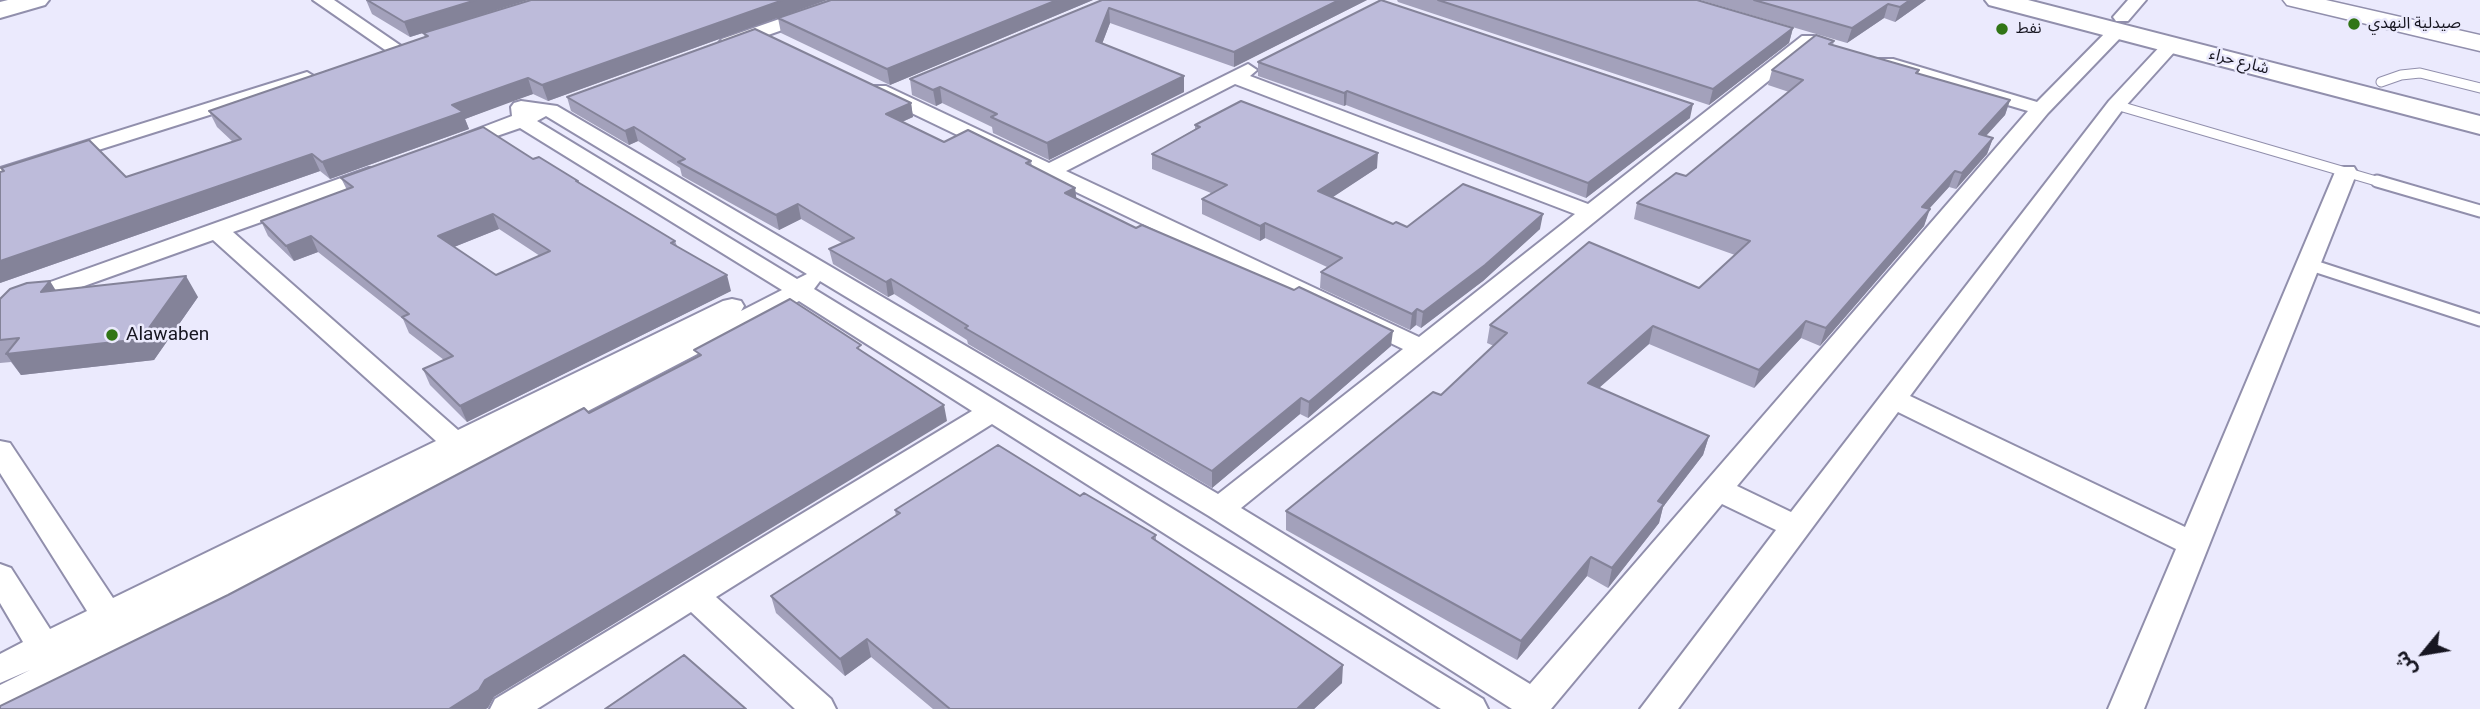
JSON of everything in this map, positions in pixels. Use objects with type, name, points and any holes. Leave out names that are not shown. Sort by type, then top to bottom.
[{"type":"main road","points":[[0,10],[36,0]]},
{"type":"main road","name":"شارع حراء","points":[[1998,0],[2126,16],[2171,45],[2480,125]]},
{"type":"main road","name":"شارع حراء","points":[[2056,0],[2480,108]]},
{"type":"street","points":[[821,0],[704,47],[850,0]]},
{"type":"street","points":[[2295,0],[2480,43]]},
{"type":"street","points":[[2347,0],[2480,30]]},
{"type":"street","points":[[330,5],[359,3]]},
{"type":"street","points":[[330,5],[404,48],[372,58]]},
{"type":"street","points":[[522,114],[800,281],[1220,509],[1532,706],[2041,109],[2126,16]]},
{"type":"street","points":[[757,32],[781,44]]},
{"type":"street","points":[[1220,509],[1713,116],[1814,42],[1783,33]]},
{"type":"street","points":[[1658,709],[2116,105],[2171,45]]},
{"type":"street","points":[[1049,171],[1270,59]]},
{"type":"street","points":[[1872,59],[2041,109]]},
{"type":"street","points":[[0,175],[320,74]]},
{"type":"street","points":[[1234,77],[1592,213]]},
{"type":"street","points":[[854,78],[1424,349]]},
{"type":"street","points":[[890,95],[915,85]]},
{"type":"street","points":[[438,144],[562,101],[800,281],[992,411],[1470,709]]},
{"type":"street","points":[[1687,108],[1713,116]]},
{"type":"street","points":[[0,294],[393,160],[216,230],[0,308]]},
{"type":"street","points":[[2126,709],[2346,172]]},
{"type":"street","points":[[216,230],[464,450]]},
{"type":"street","points":[[0,701],[464,450],[800,281]]},
{"type":"street","points":[[1893,399],[2193,544]]},
{"type":"street","points":[[508,709],[992,411]]},
{"type":"street","points":[[0,450],[106,614]]},
{"type":"street","points":[[0,669],[106,614],[464,450]]},
{"type":"street","points":[[1717,489],[1796,527]]},
{"type":"street","points":[[0,576],[43,647]]},
{"type":"street","points":[[692,594],[818,709]]},
{"type":"street","points":[[91,654],[106,614]]},
{"type":"street","points":[[43,647],[91,654]]},
{"type":"lane","points":[[2381,82],[2401,75],[2420,73],[2480,88]]},
{"type":"lane","points":[[2116,105],[2480,211]]},
{"type":"lane","points":[[2308,264],[2480,320]]},
{"type":"building","points":[[367,0],[476,0],[404,22]]},
{"type":"building","points":[[531,0],[783,0],[542,85],[528,78],[508,85],[452,105],[463,112],[322,162],[312,154],[0,261],[0,172],[4,171],[1,168],[89,140],[126,177],[241,139],[209,111],[428,36],[423,33]]},
{"type":"building","points":[[831,0],[1057,0],[887,69],[778,18]]},
{"type":"building","points":[[1102,0],[1339,0],[1234,52],[1109,8],[1096,41],[1184,76],[1047,143],[991,117],[997,114],[940,87],[933,90],[910,79]]},
{"type":"building","points":[[1381,0],[1693,104],[1588,183],[1347,91],[1344,93],[1258,62]]},
{"type":"building","points":[[1438,0],[1697,0],[1793,28],[1713,89]]},
{"type":"building","points":[[1754,0],[1910,0],[1900,7],[1888,4],[1852,28]]},
{"type":"building","points":[[755,29],[911,103],[886,114],[944,142],[968,130],[1031,161],[1026,163],[1075,188],[1065,193],[1136,228],[1142,225],[1294,290],[1299,287],[1393,331],[1309,402],[1301,398],[1212,471],[965,328],[968,326],[891,279],[886,282],[829,249],[854,238],[798,204],[776,215],[678,162],[685,159],[634,127],[625,131],[567,97]]},
{"type":"building","points":[[1816,35],[1834,41],[1829,44],[2010,100],[1979,134],[1993,138],[1962,173],[1955,171],[1922,207],[1930,209],[1826,328],[1806,321],[1759,370],[1653,326],[1588,383],[1709,436],[1658,501],[1664,504],[1612,568],[1591,557],[1521,641],[1286,511],[1433,392],[1441,395],[1507,333],[1490,325],[1589,242],[1699,288],[1750,241],[1637,203],[1676,173],[1686,176],[1803,80],[1772,70]]},
{"type":"building","points":[[1241,101],[1378,153],[1318,191],[1393,224],[1396,222],[1407,227],[1463,184],[1543,214],[1485,265],[1423,312],[1417,309],[1412,314],[1321,272],[1342,258],[1265,223],[1260,226],[1202,199],[1227,185],[1152,154],[1200,127],[1195,125]]},
{"type":"building","points":[[483,127],[533,159],[539,157],[675,241],[671,243],[727,275],[460,406],[423,369],[453,356],[402,317],[409,314],[311,236],[286,246],[261,221],[353,187],[341,178]],"holes":[[[493,214],[550,251],[496,275],[438,236]]]},
{"type":"building","points":[[186,276],[141,339],[6,354],[19,338],[0,340],[0,299],[10,289],[27,283],[50,281],[41,292]]},
{"type":"building","points":[[790,299],[861,345],[857,348],[944,405],[485,680],[479,690],[449,709],[0,709],[0,706],[228,595],[584,408],[589,413],[701,355],[694,350]]},
{"type":"building","points":[[998,445],[1080,496],[1084,493],[1156,535],[1152,538],[1343,665],[1297,709],[950,709],[867,639],[840,659],[771,596],[900,513],[895,510]]},
{"type":"building","points":[[684,655],[746,709],[605,709]]},
{"type":"place","name":"صيدلية النهدي","points":[[2354,24]]},
{"type":"place","name":"نفط","points":[[2002,29]]},
{"type":"place","name":"Alawaben","points":[[112,335]]}]
